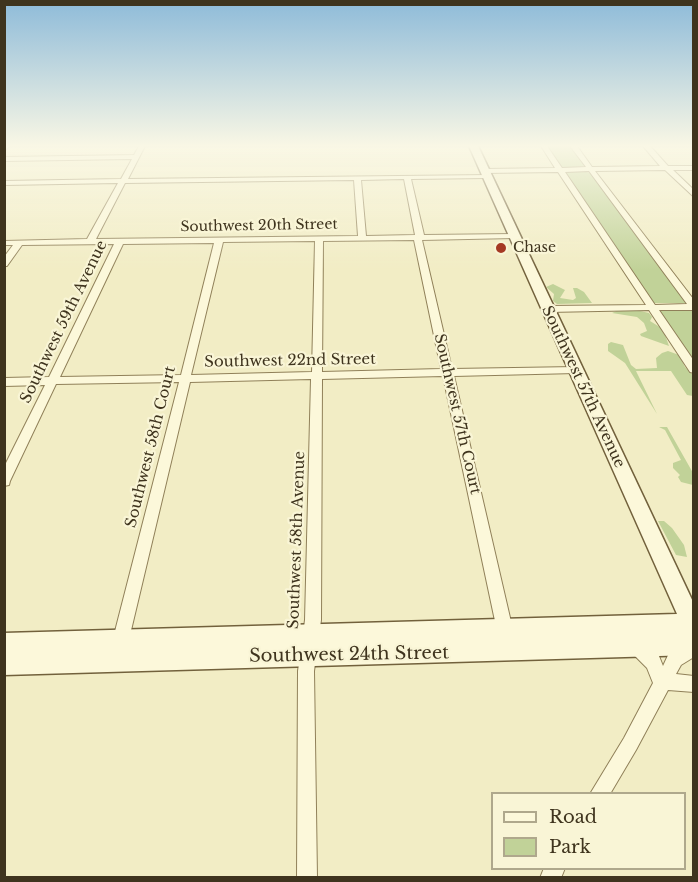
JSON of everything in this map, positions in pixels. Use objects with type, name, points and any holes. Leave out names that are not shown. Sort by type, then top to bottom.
[{"type":"main road","name":"Southwest 57th Avenue","points":[[492,187],[576,370],[693,636]]},
{"type":"main road","name":"Southwest 24th Street","points":[[4,664],[118,651],[693,636]]},
{"type":"main road","name":"Southwest 24th Street","points":[[507,640],[637,647],[693,636]]},
{"type":"main road","name":"Southwest 24th Street","points":[[4,644],[118,651]]},
{"type":"street","name":"Southwest 59th Avenue","points":[[90,242],[120,187]]},
{"type":"street","points":[[358,187],[362,238]]},
{"type":"street","name":"Southwest 57th Court","points":[[409,187],[507,640]]},
{"type":"street","points":[[571,187],[693,370]]},
{"type":"street","points":[[603,187],[693,307]]},
{"type":"street","name":"Southwest 20th Street","points":[[4,243],[514,236]]},
{"type":"street","name":"Southwest 58th Avenue","points":[[307,878],[309,645],[319,238]]},
{"type":"street","name":"Southwest 58th Court","points":[[118,651],[219,240]]},
{"type":"street","name":"Southwest 59th Avenue","points":[[4,481],[120,241]]},
{"type":"street","points":[[4,264],[19,243]]},
{"type":"street","points":[[548,309],[693,307]]},
{"type":"street","name":"Southwest 22nd Street","points":[[4,382],[576,370]]},
{"type":"street","points":[[600,792],[630,744],[661,681],[693,636]]},
{"type":"street","points":[[637,647],[653,662],[661,681]]},
{"type":"street","points":[[661,681],[693,684]]},
{"type":"green space","points":[[574,187],[600,187],[686,303],[653,303]]},
{"type":"green space","points":[[553,284],[565,290],[560,298],[573,300],[576,298],[573,288],[577,288],[584,292],[592,303],[557,304],[553,301],[554,294],[546,287]]},
{"type":"green space","points":[[619,310],[649,313],[652,317],[650,321],[663,329],[669,346],[641,336],[640,334],[647,331],[644,323],[637,317],[612,313]]},
{"type":"green space","points":[[659,311],[693,311],[693,365]]},
{"type":"green space","points":[[611,342],[623,345],[631,365],[636,369],[657,368],[656,358],[668,351],[679,355],[685,367],[693,375],[693,396],[687,395],[671,371],[636,371],[657,414],[625,363],[608,351],[608,344]]},
{"type":"green space","points":[[659,427],[667,427],[693,473],[693,485],[681,482],[678,477],[680,475],[673,468],[673,463],[681,460],[665,430]]},
{"type":"green space","points":[[658,521],[664,521],[672,528],[684,545],[687,557],[676,555]]},
{"type":"place","name":"Chase","points":[[501,248]]}]
